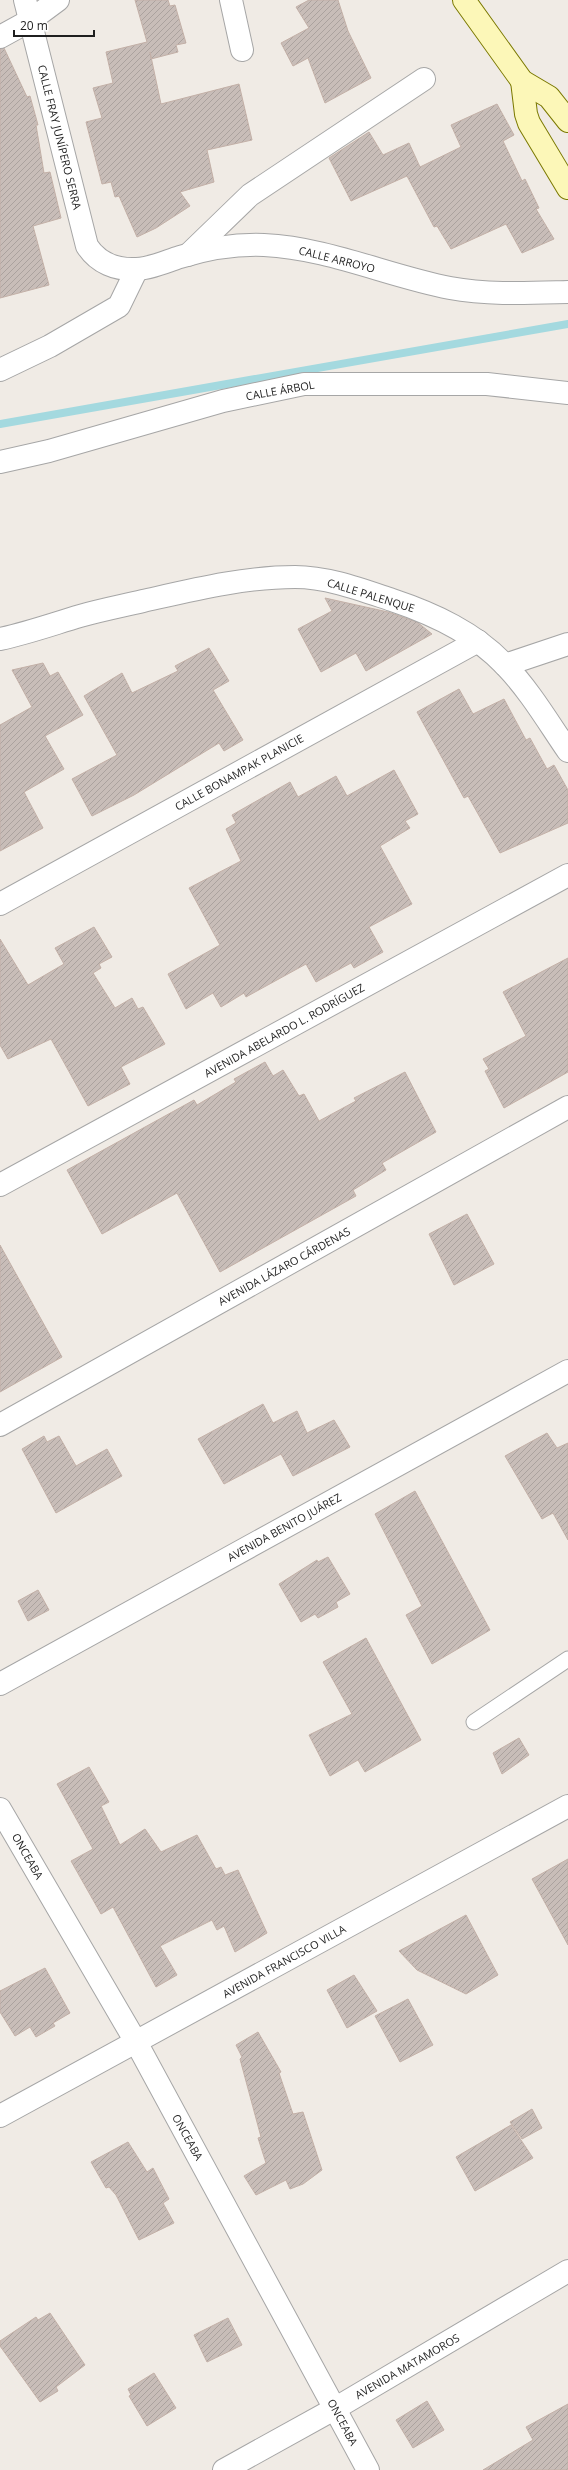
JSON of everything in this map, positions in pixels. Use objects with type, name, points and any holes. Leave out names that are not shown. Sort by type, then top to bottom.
[{"type":"street","points":[[0,37],[28,10],[58,0]]},
{"type":"street","points":[[231,0],[242,50]]},
{"type":"street","points":[[464,0],[522,81],[549,97],[568,121]]},
{"type":"street","name":"CALLE FRAY JUNÍPERO SERRA","points":[[28,10],[87,246],[95,258],[108,264]]},
{"type":"street","points":[[188,255],[250,195],[424,79]]},
{"type":"street","points":[[522,81],[526,114],[529,123],[568,188]]},
{"type":"street","name":"CALLE ARROYO","points":[[108,264],[137,270],[188,255],[229,247],[263,245],[309,250],[451,288],[501,292],[568,292]]},
{"type":"street","points":[[0,370],[50,346],[120,306],[137,270]]},
{"type":"street","name":"CALLE ÁRBOL","points":[[0,462],[49,451],[223,401],[304,384],[487,384],[568,393]]},
{"type":"street","name":"CALLE PALENQUE","points":[[0,639],[35,632],[81,616],[190,590],[252,581],[297,577],[336,583],[413,607],[444,620],[478,641],[505,665],[523,686],[568,751]]},
{"type":"street","name":"CALLE BONAMPAK PLANICIE","points":[[0,904],[478,641]]},
{"type":"street","points":[[505,665],[568,644]]},
{"type":"street","name":"AVENIDA ABELARDO L. RODRÍGUEZ","points":[[0,1185],[568,875]]},
{"type":"street","name":"AVENIDA LÁZARO CÁRDENAS","points":[[0,1425],[568,1107]]},
{"type":"street","name":"AVENIDA BENITO JUÁREZ","points":[[0,1684],[568,1370]]},
{"type":"street","name":"AVENIDA FRANCISCO VILLA","points":[[0,2116],[568,1806]]},
{"type":"street","name":"ONCEABA","points":[[0,1809],[136,2042],[336,2408],[368,2470]]},
{"type":"street","name":"AVENIDA MATAMOROS","points":[[224,2470],[336,2408],[568,2272]]},
{"type":"lane","points":[[474,1722],[568,1659]]},
{"type":"building","points":[[135,0],[168,0],[170,6],[175,5],[186,43],[176,45],[178,52],[151,59],[161,104],[239,84],[252,140],[207,150],[214,182],[180,192],[190,206],[156,228],[137,237],[119,196],[115,197],[111,182],[102,184],[86,122],[102,118],[93,88],[113,83],[106,52],[147,42]]},
{"type":"building","points":[[309,0],[338,0],[348,31],[371,78],[325,103],[308,58],[293,66],[281,43],[309,28],[296,7]]},
{"type":"building","points":[[4,48],[27,97],[30,96],[38,125],[36,125],[44,173],[50,172],[61,218],[33,226],[49,285],[0,298],[0,49]]},
{"type":"building","points":[[497,104],[514,135],[503,141],[522,181],[525,179],[539,208],[536,209],[554,239],[522,253],[506,224],[451,249],[437,226],[434,227],[407,176],[351,201],[329,158],[369,132],[383,155],[409,143],[420,167],[461,147],[451,125]]},
{"type":"building","points":[[325,598],[388,612],[417,622],[432,634],[366,671],[356,653],[321,672],[298,629],[332,611]]},
{"type":"building","points":[[209,648],[229,681],[213,690],[243,740],[224,751],[219,743],[134,795],[92,816],[72,779],[117,755],[84,696],[122,673],[132,693],[178,671],[175,666]]},
{"type":"building","points":[[43,663],[50,676],[58,672],[83,715],[45,736],[64,769],[24,792],[43,828],[0,851],[0,725],[32,707],[12,670]]},
{"type":"building","points":[[459,689],[473,714],[504,699],[526,740],[530,738],[547,769],[554,765],[568,790],[568,823],[500,853],[468,796],[464,798],[417,712]]},
{"type":"building","points":[[394,770],[418,814],[405,821],[410,828],[380,846],[412,904],[369,927],[383,952],[354,968],[351,963],[316,982],[306,964],[246,997],[244,993],[221,1007],[213,993],[186,1009],[168,974],[220,945],[189,888],[241,861],[226,829],[236,823],[232,815],[290,782],[298,797],[336,776],[347,796]]},
{"type":"building","points":[[94,927],[112,957],[99,964],[101,968],[93,973],[115,1008],[132,998],[138,1009],[143,1007],[165,1044],[121,1067],[130,1084],[88,1106],[51,1039],[8,1059],[0,1045],[0,939],[28,985],[64,964],[55,948]]},
{"type":"building","points":[[568,958],[568,1072],[504,1108],[485,1071],[489,1069],[483,1059],[526,1036],[503,992]]},
{"type":"building","points":[[265,1062],[273,1076],[283,1070],[299,1096],[304,1094],[319,1121],[356,1101],[354,1098],[405,1072],[436,1132],[382,1163],[386,1170],[353,1190],[356,1196],[220,1272],[177,1193],[102,1234],[67,1170],[194,1100],[197,1105],[236,1082],[234,1079]]},
{"type":"building","points":[[467,1214],[494,1264],[454,1285],[429,1234]]},
{"type":"building","points":[[0,1245],[62,1357],[0,1392]]},
{"type":"building","points":[[263,1404],[273,1423],[297,1411],[307,1433],[334,1420],[350,1447],[293,1476],[281,1454],[224,1484],[198,1439]]},
{"type":"building","points":[[547,1433],[557,1448],[568,1443],[568,1540],[553,1513],[542,1519],[505,1456]]},
{"type":"building","points":[[44,1436],[47,1442],[59,1436],[76,1466],[107,1449],[122,1476],[56,1513],[22,1449]]},
{"type":"building","points":[[415,1491],[490,1630],[432,1664],[406,1615],[422,1606],[375,1514]]},
{"type":"building","points":[[328,1557],[350,1594],[336,1602],[338,1607],[318,1618],[315,1614],[301,1622],[279,1584],[317,1560],[318,1562]]},
{"type":"building","points":[[38,1590],[49,1610],[28,1621],[18,1601]]},
{"type":"building","points":[[366,1638],[421,1740],[365,1772],[358,1760],[330,1776],[309,1735],[352,1714],[323,1662]]},
{"type":"building","points":[[519,1738],[529,1755],[502,1774],[493,1753]]},
{"type":"building","points":[[89,1767],[109,1802],[101,1806],[120,1845],[145,1829],[161,1852],[197,1835],[216,1869],[221,1867],[225,1875],[238,1870],[267,1933],[235,1952],[224,1926],[217,1930],[212,1920],[160,1946],[177,1975],[156,1987],[113,1907],[101,1914],[71,1861],[93,1849],[57,1784]]},
{"type":"building","points":[[568,1859],[568,1945],[532,1879]]},
{"type":"building","points":[[466,1915],[498,1975],[466,1994],[417,1970],[399,1951]]},
{"type":"building","points":[[45,1968],[70,2013],[53,2023],[55,2026],[36,2037],[30,2027],[15,2036],[0,2012],[0,1991]]},
{"type":"building","points":[[354,1975],[377,2011],[347,2028],[327,1990]]},
{"type":"building","points":[[408,1999],[433,2045],[400,2062],[375,2016]]},
{"type":"building","points":[[258,2032],[281,2072],[279,2073],[293,2114],[303,2112],[322,2170],[303,2184],[290,2189],[286,2180],[256,2195],[244,2176],[266,2163],[258,2138],[261,2137],[240,2059],[242,2057],[236,2045]]},
{"type":"building","points":[[532,2109],[542,2128],[522,2139],[510,2122]]},
{"type":"building","points":[[511,2125],[533,2158],[475,2191],[456,2157]]},
{"type":"building","points":[[128,2142],[147,2172],[153,2168],[169,2199],[163,2203],[174,2223],[139,2240],[116,2195],[109,2187],[106,2188],[91,2162]]},
{"type":"building","points":[[50,2313],[85,2365],[56,2387],[58,2391],[40,2402],[0,2346],[0,2341],[36,2317],[38,2320]]},
{"type":"building","points":[[228,2318],[242,2345],[207,2362],[194,2335]]},
{"type":"building","points":[[154,2373],[176,2408],[147,2426],[129,2396],[131,2395],[128,2389]]},
{"type":"building","points":[[427,2401],[444,2430],[413,2448],[396,2420]]},
{"type":"building","points":[[568,2404],[568,2470],[483,2470],[533,2440],[526,2427]]},
{"type":"waterway","points":[[0,424],[568,324]]}]
